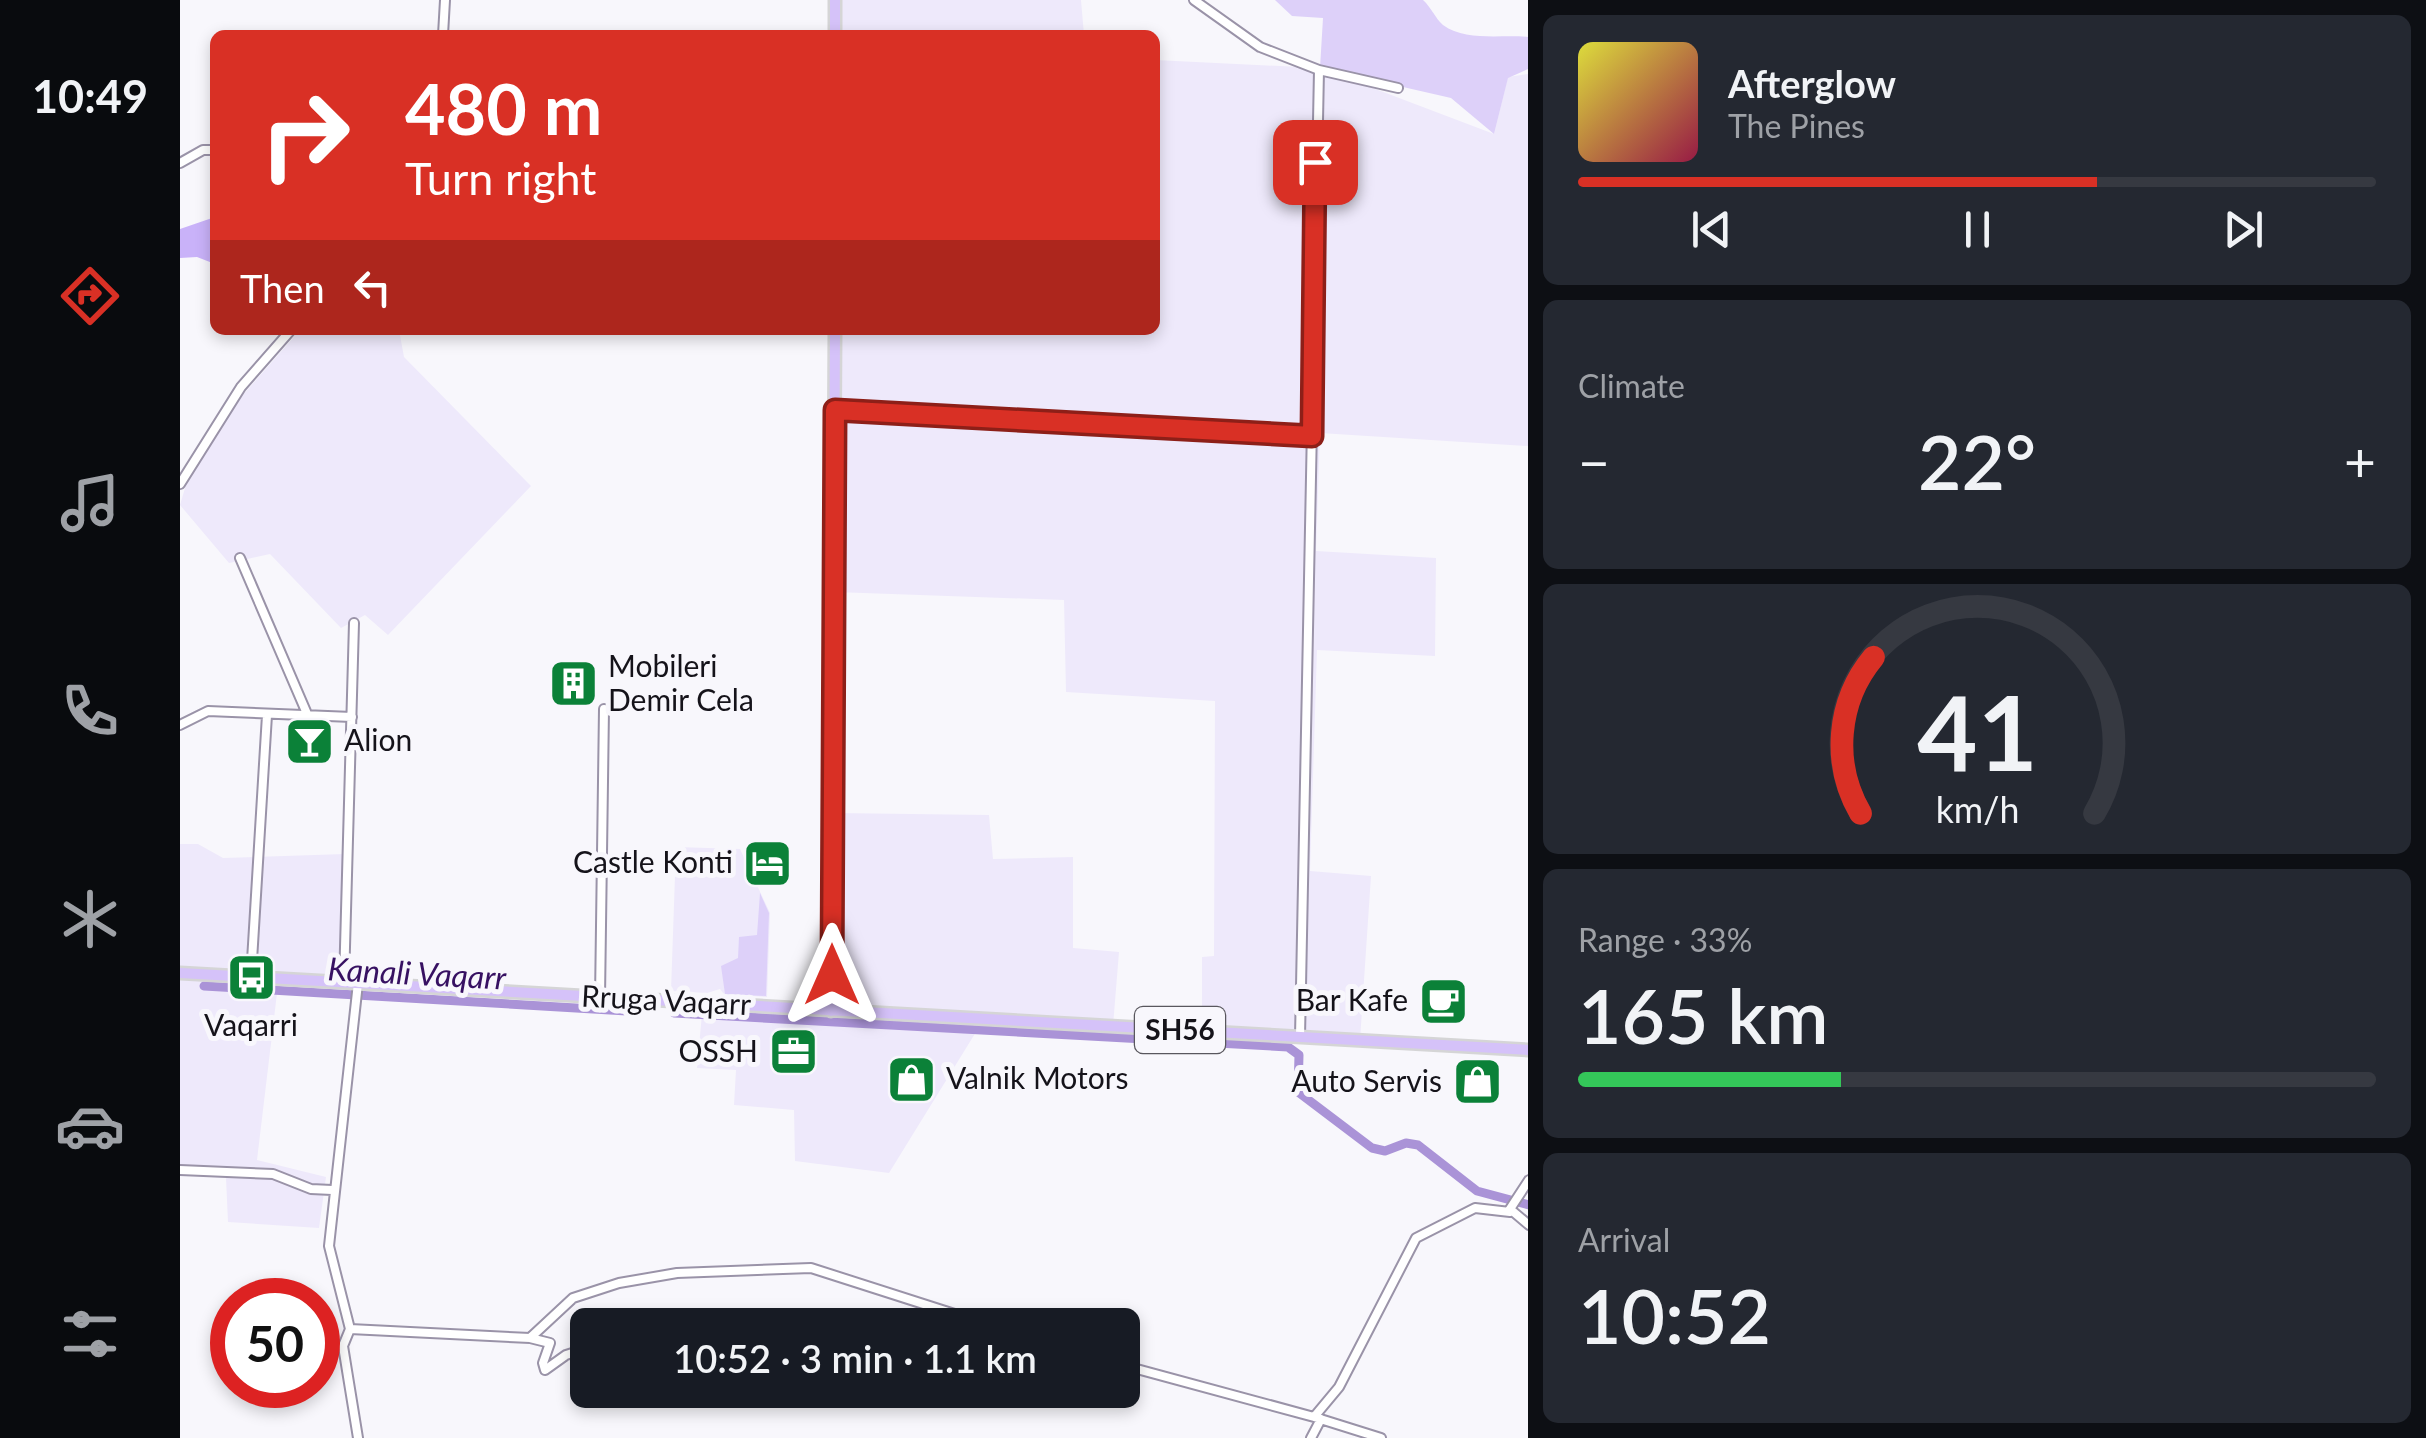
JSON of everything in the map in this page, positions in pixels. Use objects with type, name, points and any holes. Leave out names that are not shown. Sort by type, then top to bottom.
[{"type":"main road","points":[[835,0],[835,30]]},
{"type":"main road","points":[[831,1010],[834,335]]},
{"type":"main road","name":"Rruga Vaqarr","points":[[180,973],[344,983],[357,991],[831,1010]]},
{"type":"main road","name":"SH56","points":[[831,1010],[1528,1050]]},
{"type":"street","points":[[442,30],[445,0]]},
{"type":"street","points":[[1194,0],[1260,47],[1319,70],[1398,88]]},
{"type":"street","points":[[1300,1037],[1319,70]]},
{"type":"street","points":[[180,162],[210,150]]},
{"type":"street","points":[[180,484],[241,387],[287,335]]},
{"type":"street","points":[[835,410],[1312,436]]},
{"type":"street","points":[[240,558],[308,716]]},
{"type":"street","points":[[344,983],[354,624]]},
{"type":"street","points":[[600,998],[604,709]]},
{"type":"street","points":[[180,725],[208,711],[352,717]]},
{"type":"street","points":[[251,977],[267,714]]},
{"type":"street","points":[[357,991],[332,1190],[330,1258],[350,1329],[342,1346],[358,1438]]},
{"type":"street","points":[[180,1170],[273,1174],[311,1189],[332,1190]]},
{"type":"street","points":[[1511,1209],[1515,1196],[1528,1180]]},
{"type":"street","points":[[1311,1438],[1317,1418],[1340,1387],[1416,1238],[1475,1208],[1511,1209],[1528,1225]]},
{"type":"street","points":[[530,1338],[572,1298],[619,1283],[677,1273],[811,1268],[936,1308]]},
{"type":"street","points":[[350,1329],[530,1338],[550,1343],[542,1363],[545,1370],[570,1354]]},
{"type":"street","points":[[1140,1369],[1381,1438]]},
{"type":"shaded area","points":[[828,0],[1081,0],[1084,30],[828,30]]},
{"type":"shaded area","points":[[1275,0],[1423,0],[1443,25],[1462,34],[1528,37],[1528,69],[1508,78],[1494,134],[1451,98],[1320,68],[1323,18],[1292,16]]},
{"type":"shaded area","points":[[1160,60],[1320,68],[1494,134],[1508,77],[1528,74],[1528,446],[1320,433],[1316,551],[1436,558],[1435,656],[1317,650],[1310,871],[1371,876],[1360,1040],[1202,1031],[1202,957],[1214,956],[1215,701],[1066,692],[1064,600],[835,592],[828,335],[1160,335]]},
{"type":"shaded area","points":[[210,219],[210,262],[197,257],[180,258],[180,229]]},
{"type":"shaded area","points":[[296,335],[400,335],[404,357],[531,486],[388,635],[365,615],[341,628],[270,554],[229,563],[180,505],[188,478],[242,396]]},
{"type":"shaded area","points":[[834,813],[989,815],[993,859],[1073,857],[1073,948],[1119,952],[1113,1026],[984,1019],[889,1173],[795,1161],[794,1110],[734,1105],[736,1070],[697,1068],[703,1003],[831,1010]]},
{"type":"shaded area","points":[[180,844],[198,844],[223,858],[345,854],[339,979],[278,985],[257,1160],[326,1177],[319,1228],[228,1222],[226,1178],[180,1175]]},
{"type":"shaded area","points":[[676,847],[740,849],[770,913],[767,997],[724,994],[720,989],[707,993],[671,991]]},
{"type":"shaded area","points":[[760,893],[769,913],[766,996],[725,994],[721,966],[738,958],[739,937],[757,935]]},
{"type":"waterway","name":"Kanali Vaqarr","points":[[204,986],[627,1011]]},
{"type":"waterway","points":[[674,1013],[1288,1047],[1299,1055],[1298,1092],[1372,1148],[1385,1151],[1406,1143],[1418,1145],[1477,1191],[1528,1205]]},
{"type":"place","name":"Mobileri Demir Cela","points":[[573,684]]},
{"type":"place","name":"Alion","points":[[309,741]]},
{"type":"place","name":"Castle Konti","points":[[768,863]]},
{"type":"place","name":"Vaqarri","points":[[251,977]]},
{"type":"place","name":"Bar Kafe","points":[[1443,1001]]},
{"type":"place","name":"OSSH","points":[[793,1052]]},
{"type":"place","name":"Valnik Motors","points":[[911,1079]]},
{"type":"place","name":"Auto Servis","points":[[1477,1082]]},
{"type":"route","points":[[832,975],[835,410],[1312,436],[1315,162]]}]
